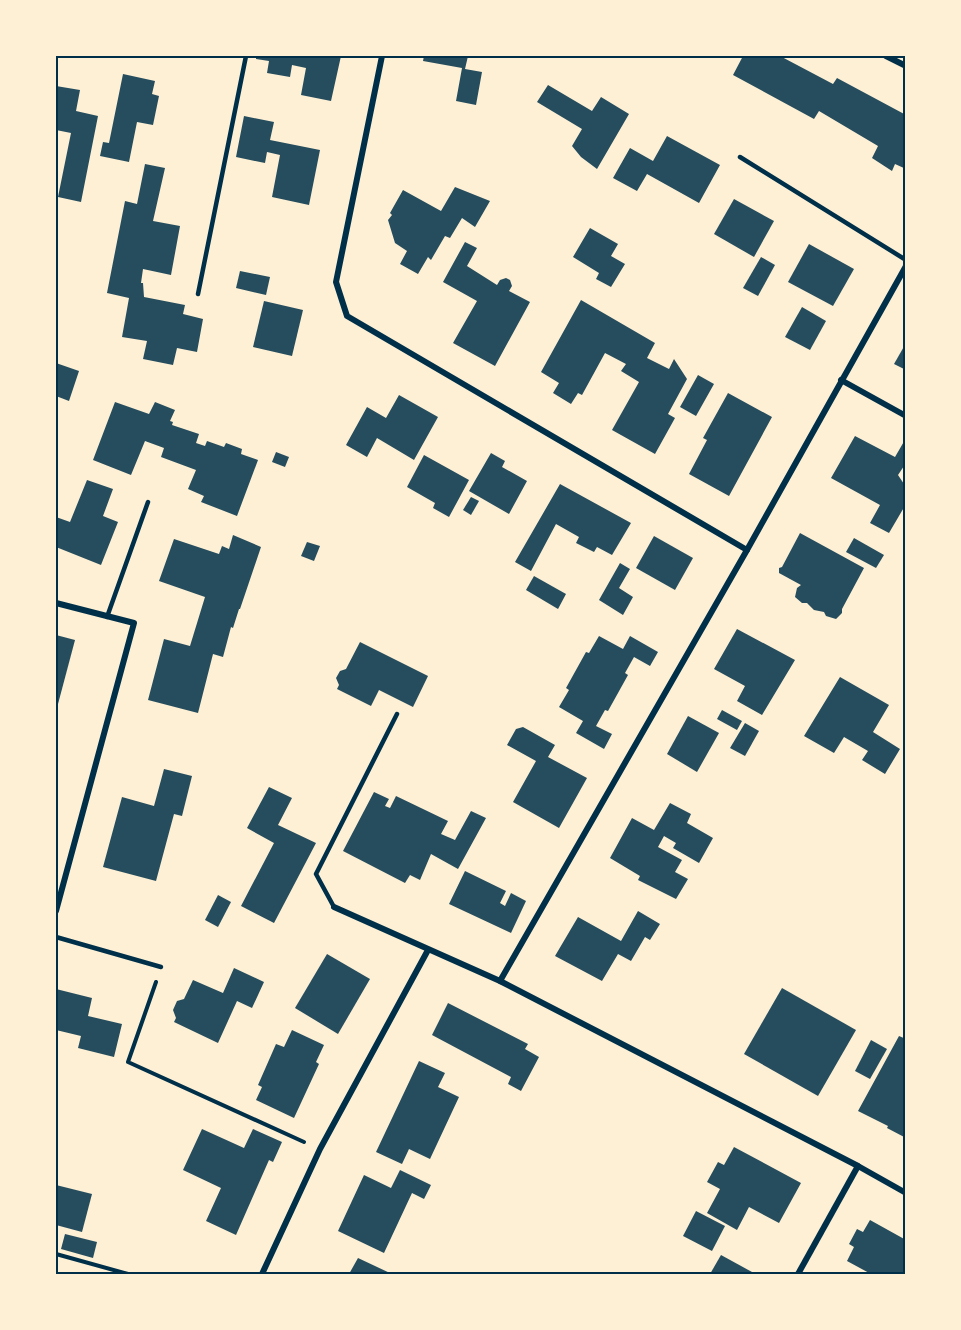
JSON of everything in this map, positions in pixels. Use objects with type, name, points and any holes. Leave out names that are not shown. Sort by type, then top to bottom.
[{"type":"street","points":[[382,56],[336,282],[347,316],[747,550]]},
{"type":"street","points":[[886,56],[906,66]]},
{"type":"street","points":[[500,981],[747,550],[906,266]]},
{"type":"street","points":[[841,380],[906,416]]},
{"type":"street","points":[[56,603],[134,623],[56,911]]},
{"type":"street","points":[[333,907],[500,981],[906,1193]]},
{"type":"street","points":[[262,1275],[320,1149],[428,950]]},
{"type":"street","points":[[798,1275],[858,1166]]},
{"type":"lane","points":[[198,294],[246,56]]},
{"type":"lane","points":[[740,157],[906,260]]},
{"type":"lane","points":[[107,617],[148,502]]},
{"type":"lane","points":[[333,907],[316,874],[397,714]]},
{"type":"lane","points":[[56,937],[161,967]]},
{"type":"path","points":[[161,967],[128,1062],[320,1149]]},
{"type":"path","points":[[56,1254],[128,1275]]},
{"type":"building","points":[[256,56],[341,56],[331,101],[301,95],[306,68],[292,65],[290,77],[267,73],[269,61],[256,59]]},
{"type":"building","points":[[424,56],[468,56],[465,69],[482,72],[476,105],[456,101],[462,68],[423,61]]},
{"type":"building","points":[[743,56],[780,56],[833,84],[837,78],[906,115],[906,169],[895,164],[892,171],[872,158],[878,146],[819,111],[814,119],[733,75]]},
{"type":"building","points":[[123,74],[155,81],[152,94],[159,96],[153,125],[137,122],[129,162],[100,156],[103,142],[109,143]]},
{"type":"building","points":[[548,85],[592,111],[601,97],[629,114],[597,169],[581,157],[572,146],[582,129],[537,102]]},
{"type":"building","points":[[56,86],[80,90],[76,111],[98,116],[81,202],[58,197],[71,133],[56,130]]},
{"type":"building","points":[[244,116],[274,122],[270,140],[320,150],[309,205],[272,197],[280,155],[267,152],[265,163],[236,157]]},
{"type":"building","points":[[667,136],[720,165],[699,203],[647,174],[637,191],[613,178],[630,148],[653,161]]},
{"type":"building","points":[[145,164],[165,168],[153,221],[180,226],[171,275],[143,269],[141,283],[143,283],[144,297],[185,305],[183,314],[203,319],[197,352],[177,348],[173,365],[143,359],[147,341],[122,337],[129,298],[107,293],[125,201],[137,204]]},
{"type":"building","points":[[455,187],[490,201],[475,227],[462,218],[450,238],[445,236],[431,260],[428,257],[418,274],[400,264],[407,251],[395,243],[388,220],[403,190],[441,211]]},
{"type":"building","points":[[734,199],[774,221],[754,257],[714,234]]},
{"type":"building","points":[[590,228],[618,244],[611,256],[625,264],[611,287],[596,279],[599,273],[573,257]]},
{"type":"building","points":[[465,242],[477,248],[467,266],[497,285],[500,280],[506,278],[510,280],[512,286],[509,291],[530,302],[495,366],[453,343],[477,301],[443,282]]},
{"type":"building","points":[[809,244],[854,269],[833,306],[788,282]]},
{"type":"building","points":[[761,257],[775,265],[758,296],[743,288]]},
{"type":"building","points":[[240,271],[270,277],[266,295],[236,288]]},
{"type":"building","points":[[581,300],[655,343],[647,358],[669,369],[674,359],[687,379],[668,414],[675,418],[655,454],[612,430],[639,382],[621,371],[626,364],[605,353],[582,395],[578,393],[571,404],[553,393],[559,383],[541,372]]},
{"type":"building","points":[[264,301],[303,310],[292,356],[253,347]]},
{"type":"building","points":[[802,307],[826,321],[810,350],[785,337]]},
{"type":"building","points":[[906,343],[906,370],[894,364]]},
{"type":"building","points":[[56,363],[79,371],[69,401],[56,396]]},
{"type":"building","points":[[698,375],[714,384],[696,416],[680,407]]},
{"type":"building","points":[[728,393],[772,417],[729,496],[689,474],[707,440],[703,438]]},
{"type":"building","points":[[399,395],[438,417],[414,460],[377,438],[367,457],[346,445],[367,407],[386,418]]},
{"type":"building","points":[[115,402],[149,414],[155,402],[175,410],[170,421],[173,422],[172,425],[199,434],[196,443],[205,446],[207,441],[224,447],[226,443],[242,449],[241,454],[258,460],[237,516],[201,502],[204,496],[188,489],[196,470],[161,457],[164,448],[145,441],[131,475],[93,460]]},
{"type":"building","points":[[855,436],[895,457],[906,438],[906,463],[898,475],[906,487],[906,504],[889,533],[870,523],[880,505],[831,478]]},
{"type":"building","points":[[276,452],[289,457],[285,467],[272,462]]},
{"type":"building","points":[[491,453],[505,461],[502,467],[527,481],[509,514],[469,491]]},
{"type":"building","points":[[424,455],[469,480],[449,517],[433,508],[435,503],[407,487]]},
{"type":"building","points":[[87,480],[113,489],[103,516],[118,522],[101,565],[56,547],[56,517],[70,522]]},
{"type":"building","points":[[560,484],[631,523],[612,555],[597,547],[594,552],[576,543],[579,537],[556,524],[531,571],[515,562]]},
{"type":"building","points":[[471,497],[479,501],[471,515],[463,510]]},
{"type":"building","points":[[800,533],[864,568],[842,613],[836,619],[826,616],[824,612],[814,610],[807,603],[802,603],[795,597],[797,588],[801,585],[779,573],[779,568],[782,567]]},
{"type":"building","points":[[233,535],[261,547],[233,628],[231,627],[223,657],[213,654],[198,713],[148,700],[164,639],[190,646],[205,597],[159,581],[174,539],[219,554],[222,546],[229,549]]},
{"type":"building","points":[[654,536],[693,558],[675,590],[636,568]]},
{"type":"building","points":[[854,538],[884,555],[876,568],[846,552]]},
{"type":"building","points":[[307,542],[320,546],[314,561],[301,556]]},
{"type":"building","points":[[620,563],[630,569],[619,588],[633,597],[623,615],[599,600]]},
{"type":"building","points":[[534,576],[566,594],[558,609],[526,590]]},
{"type":"building","points":[[737,629],[795,660],[762,715],[737,701],[745,686],[714,669]]},
{"type":"building","points":[[56,635],[75,640],[58,704],[56,703]]},
{"type":"building","points":[[599,636],[623,649],[630,636],[658,652],[650,666],[634,657],[625,673],[628,675],[608,711],[605,710],[596,726],[612,734],[604,749],[576,733],[583,721],[559,707],[569,690],[566,688],[586,652],[589,653]]},
{"type":"building","points":[[360,642],[428,676],[413,707],[379,690],[371,706],[337,689],[339,685],[336,678],[340,671],[346,669]]},
{"type":"building","points":[[840,677],[889,705],[873,732],[900,749],[885,774],[862,760],[868,751],[844,737],[834,753],[804,736]]},
{"type":"building","points":[[722,710],[742,721],[737,730],[717,719]]},
{"type":"building","points":[[688,716],[719,733],[697,772],[667,754]]},
{"type":"building","points":[[745,723],[759,731],[745,756],[730,748]]},
{"type":"building","points":[[523,727],[555,745],[548,757],[587,778],[559,828],[513,802],[536,761],[507,745],[516,729]]},
{"type":"building","points":[[164,769],[192,776],[182,816],[174,814],[156,881],[103,867],[122,797],[154,806]]},
{"type":"building","points":[[269,787],[292,798],[278,825],[316,843],[274,923],[241,906],[274,843],[247,828]]},
{"type":"building","points":[[374,792],[389,799],[385,806],[390,808],[396,796],[448,821],[441,834],[455,840],[471,811],[486,818],[458,869],[431,854],[420,880],[410,875],[405,883],[343,851]]},
{"type":"building","points":[[670,803],[691,814],[687,823],[713,838],[699,863],[673,848],[676,843],[664,836],[658,847],[682,860],[675,872],[688,879],[676,899],[638,880],[640,876],[610,858],[632,818],[654,830]]},
{"type":"building","points":[[465,871],[506,891],[500,903],[505,906],[511,893],[526,901],[511,933],[449,904]]},
{"type":"building","points":[[218,895],[231,902],[218,927],[205,920]]},
{"type":"building","points":[[638,911],[660,924],[650,940],[645,937],[631,961],[618,954],[602,981],[555,956],[578,917],[621,941]]},
{"type":"building","points":[[327,954],[370,979],[338,1034],[295,1008]]},
{"type":"building","points":[[234,968],[264,982],[252,1008],[237,1001],[218,1043],[174,1022],[176,1018],[173,1010],[177,1001],[184,999],[193,980],[223,993]]},
{"type":"building","points":[[782,988],[856,1030],[818,1096],[744,1054]]},
{"type":"building","points":[[56,989],[92,998],[88,1016],[122,1024],[114,1057],[78,1048],[81,1036],[56,1030]]},
{"type":"building","points":[[448,1003],[528,1044],[525,1049],[539,1057],[521,1091],[508,1084],[511,1077],[432,1035]]},
{"type":"building","points":[[292,1030],[324,1045],[316,1062],[319,1064],[294,1118],[256,1100],[262,1087],[258,1085],[276,1044],[284,1047]]},
{"type":"building","points":[[899,1036],[906,1039],[906,1138],[858,1111]]},
{"type":"building","points":[[871,1040],[887,1049],[870,1079],[855,1071]]},
{"type":"building","points":[[419,1061],[445,1073],[438,1087],[459,1097],[430,1159],[409,1149],[402,1164],[376,1152]]},
{"type":"building","points":[[202,1129],[244,1148],[253,1129],[282,1142],[273,1162],[269,1160],[236,1235],[206,1221],[221,1188],[183,1170]]},
{"type":"building","points":[[734,1147],[801,1183],[779,1223],[749,1207],[737,1230],[707,1213],[720,1189],[707,1182],[718,1162],[724,1165]]},
{"type":"building","points":[[400,1170],[431,1185],[424,1199],[412,1193],[384,1253],[338,1231],[364,1175],[391,1188]]},
{"type":"building","points":[[56,1185],[92,1194],[82,1232],[56,1225]]},
{"type":"building","points":[[696,1211],[725,1226],[712,1251],[683,1236]]},
{"type":"building","points":[[870,1220],[906,1240],[906,1274],[871,1274],[847,1261],[854,1247],[849,1244],[857,1229],[863,1232]]},
{"type":"building","points":[[65,1234],[97,1242],[93,1258],[61,1249]]},
{"type":"building","points":[[721,1255],[752,1272],[751,1274],[710,1274]]},
{"type":"building","points":[[358,1258],[392,1274],[349,1274]]}]
